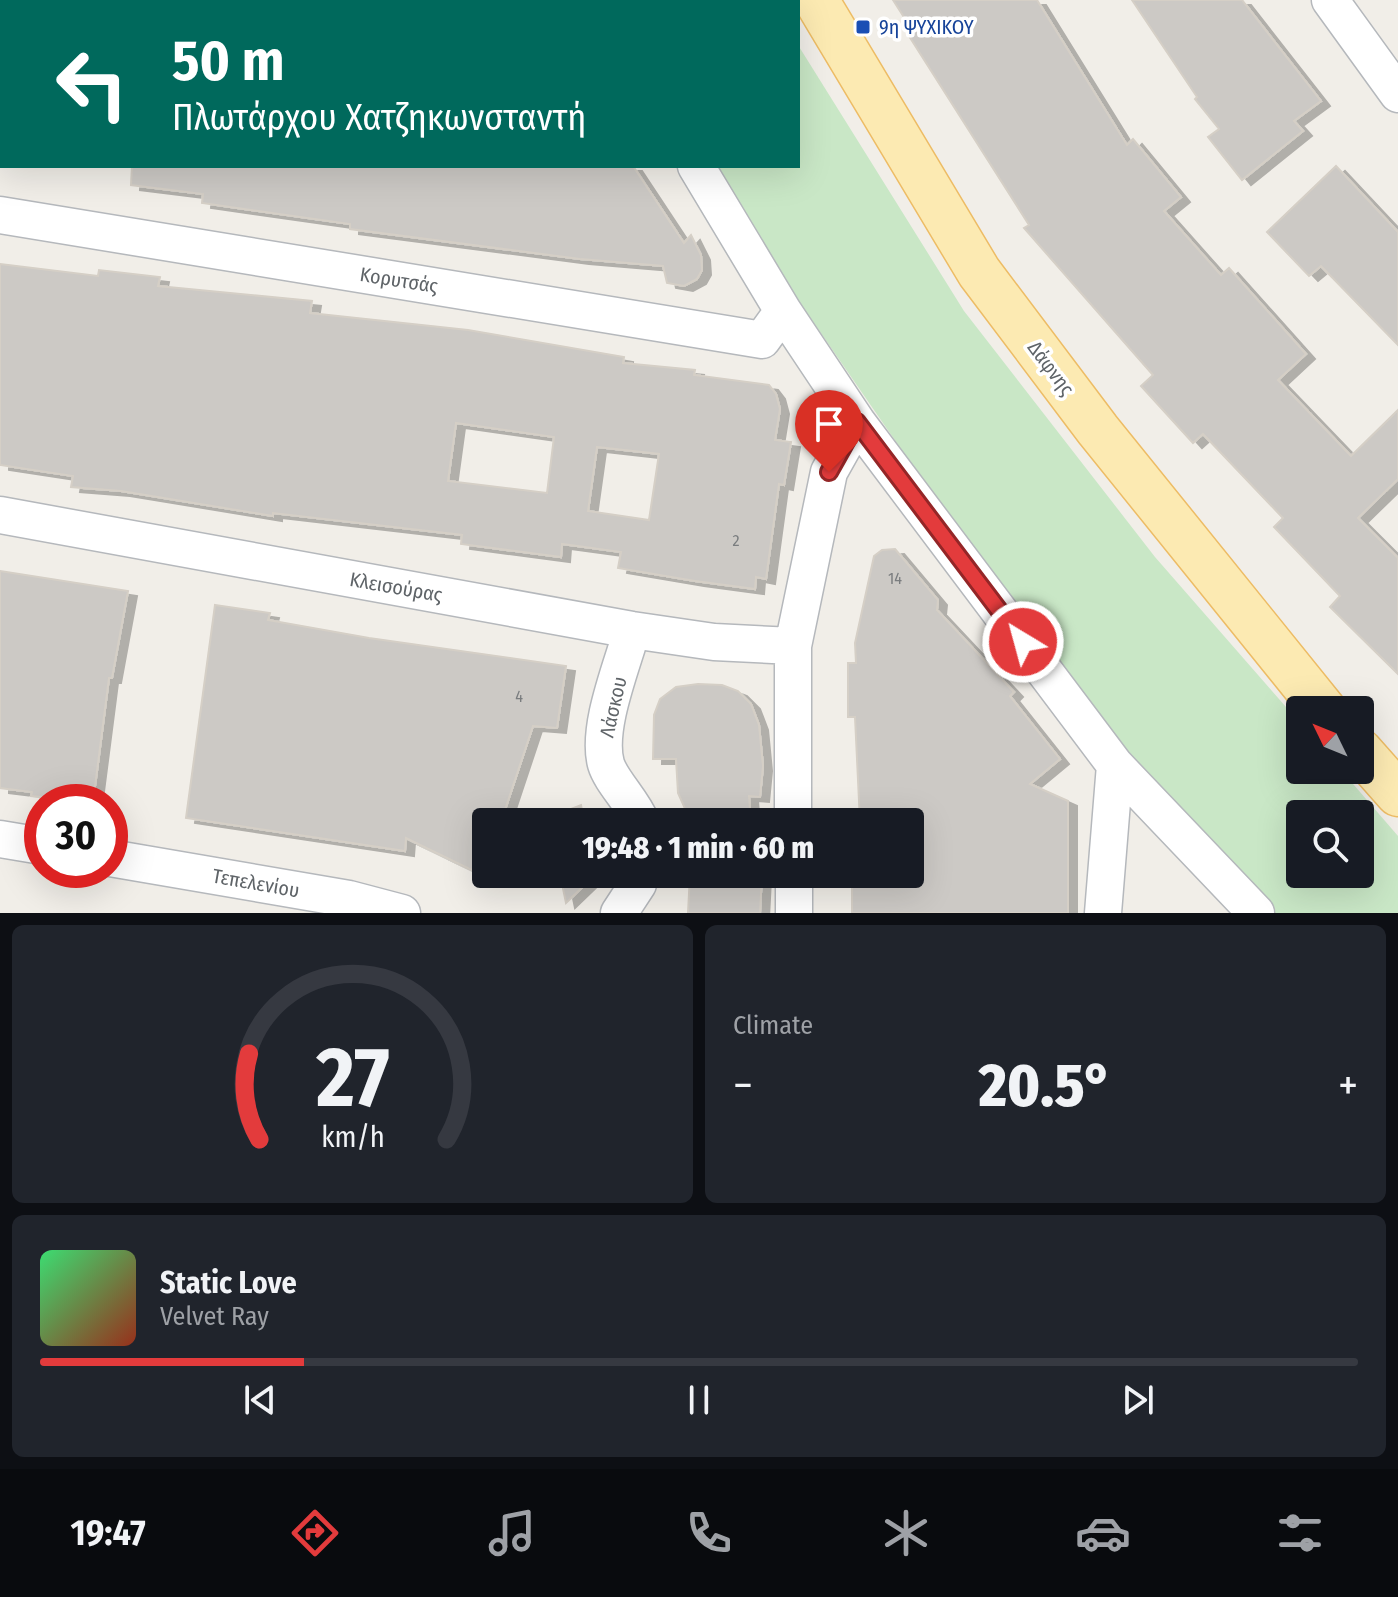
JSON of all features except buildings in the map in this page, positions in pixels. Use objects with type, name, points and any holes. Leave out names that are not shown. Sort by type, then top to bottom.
[{"type":"main road","name":"Δάφνης","points":[[816,0],[979,272],[1098,430],[1313,696]]},
{"type":"main road","points":[[1374,767],[1398,794]]},
{"type":"street","points":[[1330,0],[1398,94]]},
{"type":"street","points":[[697,168],[783,311],[857,422],[1115,765],[1256,913]]},
{"type":"street","name":"Κορυτσάς","points":[[0,215],[762,340],[783,311]]},
{"type":"street","points":[[793,808],[793,646],[829,472],[857,422]]},
{"type":"street","name":"Κλεισούρας","points":[[0,515],[632,630],[714,642],[793,646]]},
{"type":"street","name":"Λάσκου","points":[[632,630],[603,739],[606,766],[635,808]]},
{"type":"street","points":[[1103,913],[1115,765]]},
{"type":"street","points":[[0,839],[24,843]]},
{"type":"street","name":"Τεπελενίου","points":[[128,862],[349,906],[402,913]]},
{"type":"street","points":[[619,913],[632,888]]},
{"type":"street","points":[[794,888],[794,913]]},
{"type":"green space","points":[[800,48],[964,311],[1155,557],[1286,707],[1286,784],[1353,784],[1367,800],[1286,800],[1286,888],[1374,888],[1374,808],[1398,836],[1398,913],[1274,913],[1121,745],[959,533],[751,232],[714,168],[800,168]]},
{"type":"place","name":"9η ΨΥΧΙΚΟΥ","points":[[863,27]]},
{"type":"route","points":[[829,472],[857,422],[1023,642]]}]
